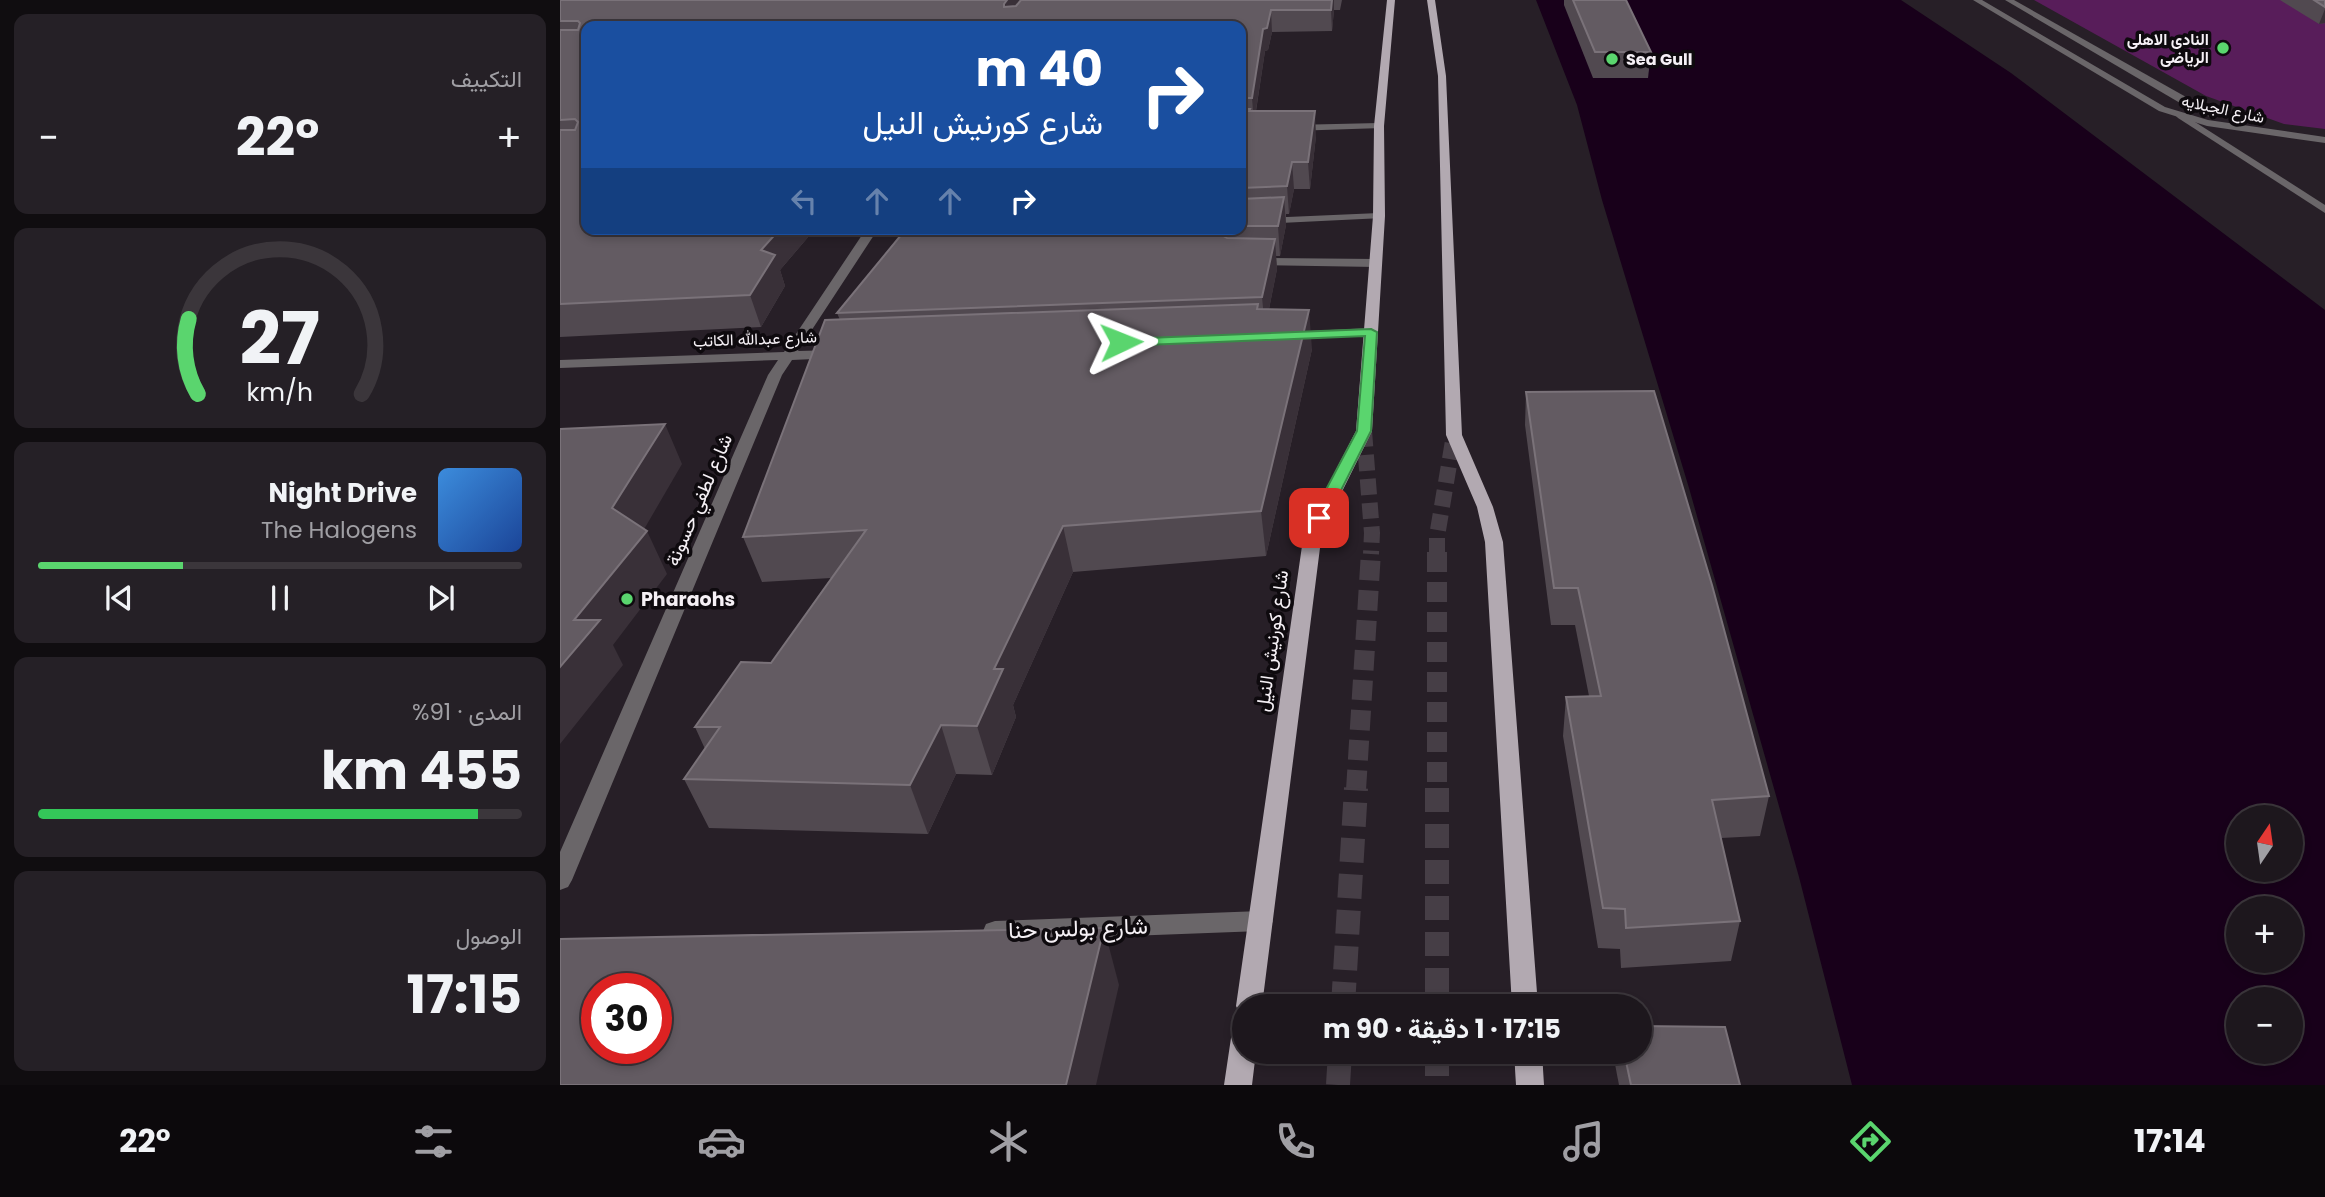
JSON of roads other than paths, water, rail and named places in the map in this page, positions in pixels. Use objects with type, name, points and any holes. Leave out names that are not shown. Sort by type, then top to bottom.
[{"type":"main road","name":"شارع كورنيش النيل","points":[[1251,994],[1313,533],[1364,431],[1376,263],[1379,126],[1391,0]]},
{"type":"main road","points":[[1431,0],[1442,76],[1454,435],[1485,507],[1494,542],[1524,994]]},
{"type":"main road","points":[[1238,1085],[1241,1064]]},
{"type":"main road","points":[[1529,1064],[1530,1085]]},
{"type":"street","name":"شارع الجبلايه","points":[[1977,0],[2147,102],[2181,116],[2249,130],[2325,138]]},
{"type":"street","name":"شارع الجبلايه","points":[[2009,0],[2195,108],[2231,120],[2325,138]]},
{"type":"street","points":[[2181,116],[2325,210]]},
{"type":"street","points":[[1282,128],[1379,126]]},
{"type":"street","points":[[1246,222],[1378,216]]},
{"type":"street","name":"شارع لطفي حسونة","points":[[560,880],[775,375],[868,235]]},
{"type":"street","points":[[1243,262],[1376,263]]},
{"type":"street","points":[[1274,336],[1371,332]]},
{"type":"street","name":"شارع عبدالله الكاتب","points":[[560,364],[858,353]]},
{"type":"street","name":"شارع بولس حنا","points":[[972,932],[1261,921]]},
{"type":"tunnel","points":[[1364,431],[1372,533],[1371,554]]},
{"type":"tunnel","points":[[1437,994],[1437,536],[1454,435]]},
{"type":"tunnel","points":[[1356,790],[1371,552]]},
{"type":"tunnel","points":[[1344,994],[1356,788]]},
{"type":"tunnel","points":[[1338,1085],[1339,1064]]},
{"type":"tunnel","points":[[1437,1064],[1437,1085]]},
{"type":"place","name":"النادى الاهلى الرياضى","points":[[2223,48]]},
{"type":"place","name":"Sea Gull","points":[[1612,59]]},
{"type":"place","name":"Pharaohs","points":[[627,599]]}]
